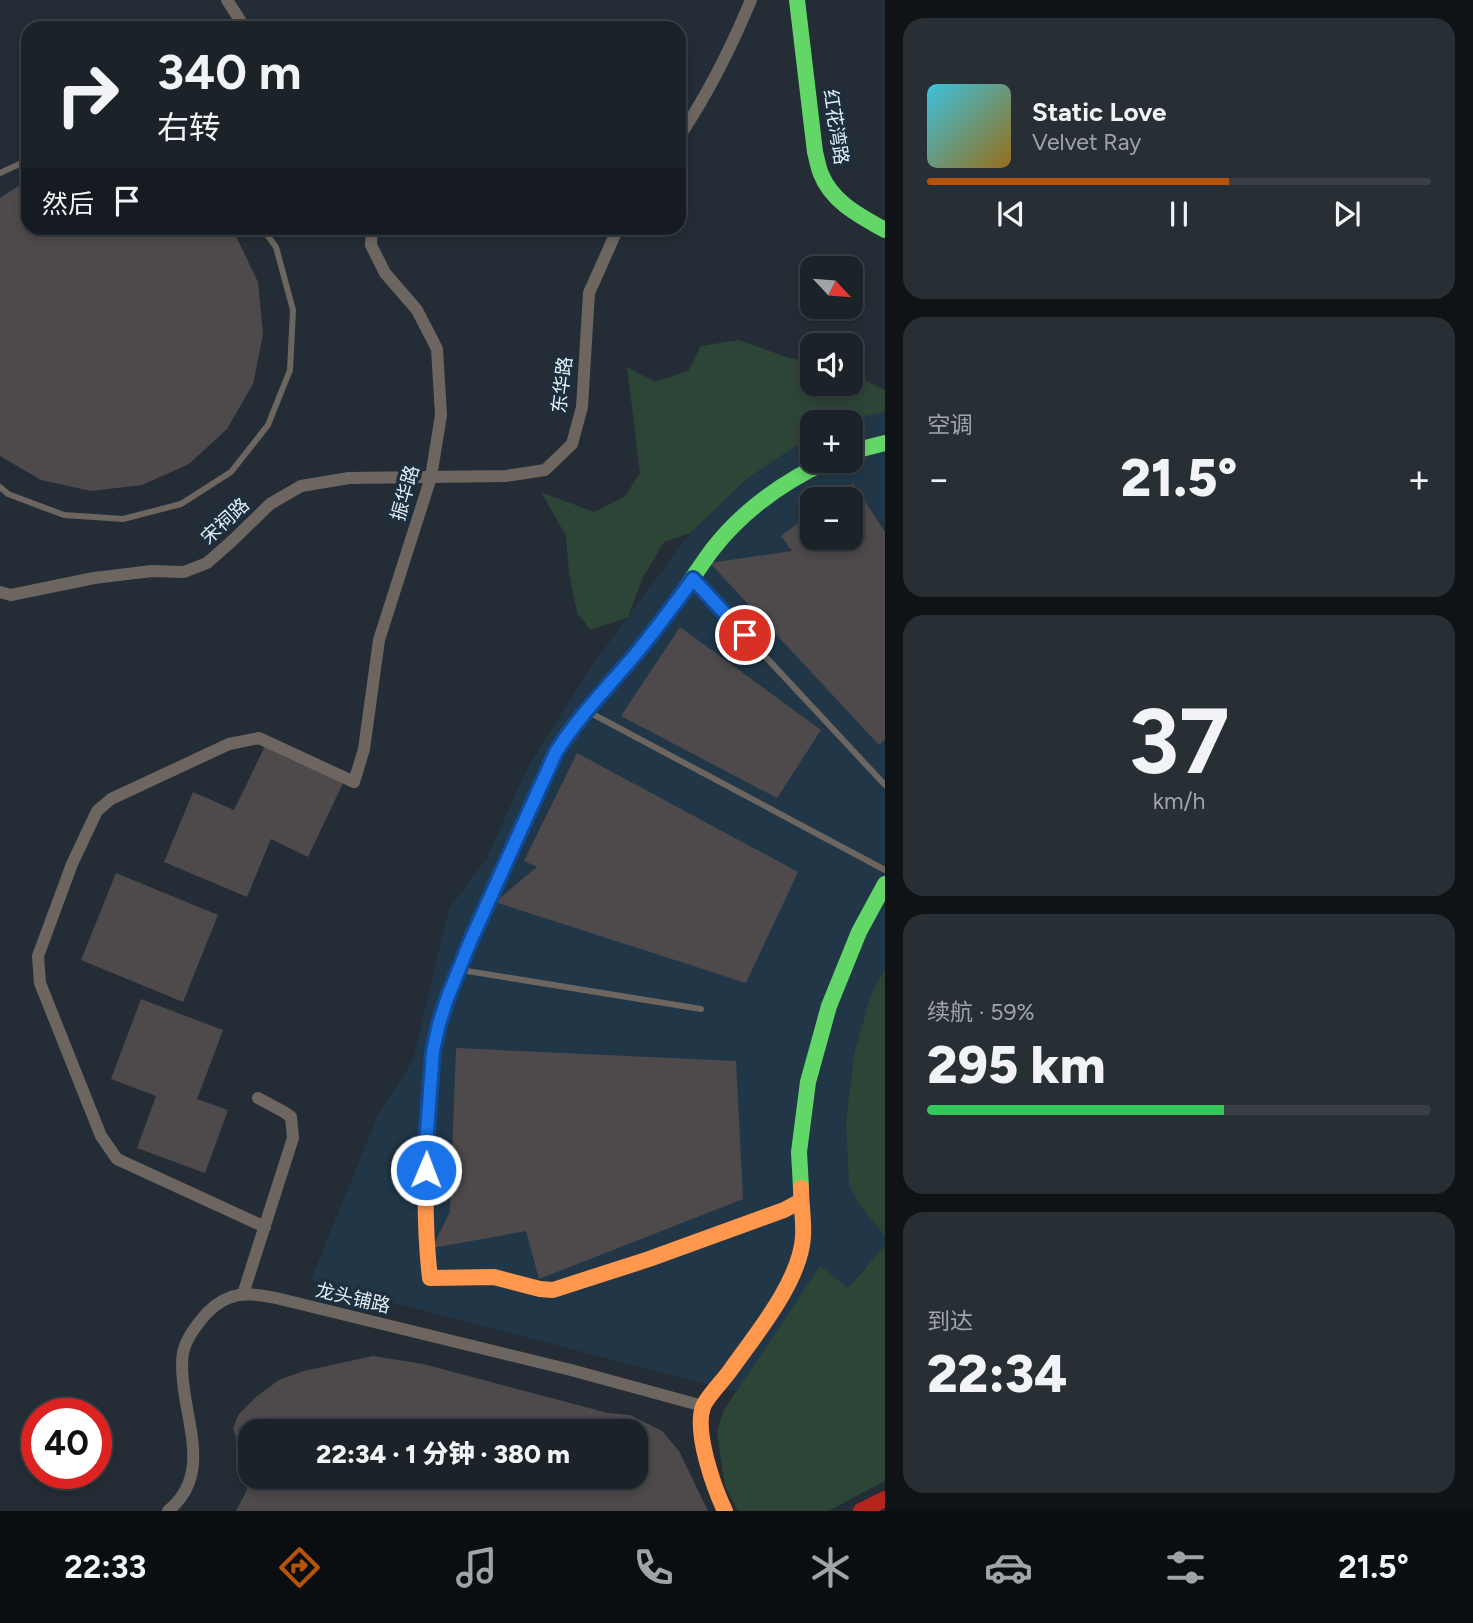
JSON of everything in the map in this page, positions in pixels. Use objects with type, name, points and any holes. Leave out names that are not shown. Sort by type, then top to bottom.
[{"type":"street","points":[[228,0],[241,21]]},
{"type":"street","points":[[686,127],[720,69],[751,0]]},
{"type":"street","name":"红花湾路","points":[[797,0],[815,152],[822,176],[842,204],[885,230]]},
{"type":"street","name":"振华路","points":[[265,1227],[117,1159],[101,1136],[40,983],[38,956],[77,854],[97,811],[111,799],[229,744],[259,737],[354,782],[364,748],[379,640],[431,477],[441,415],[438,349],[417,310],[385,273],[371,245],[372,235]]},
{"type":"street","name":"东华路","points":[[431,477],[506,476],[545,470],[572,444],[582,407],[589,293],[615,235]]},
{"type":"street","points":[[863,449],[885,443]]},
{"type":"street","points":[[802,1201],[649,1259],[552,1290],[540,1290],[501,1278],[430,1278],[426,1246],[426,1145],[433,1051],[439,1024],[459,970],[556,752],[572,727],[642,647],[713,549],[765,496],[803,473]]},
{"type":"street","name":"宋祠路","points":[[0,592],[11,595],[94,578],[152,571],[184,572],[207,563],[270,504],[302,486],[349,478],[431,477]]},
{"type":"street","points":[[724,1511],[705,1457],[701,1423],[703,1406],[777,1304],[795,1269],[803,1238],[799,1152],[808,1082],[829,1006],[859,932],[885,884]]},
{"type":"street","points":[[168,1511],[189,1487],[194,1463],[182,1371],[184,1349],[195,1326],[212,1308],[230,1296],[243,1294],[293,1138],[291,1117],[258,1098]]},
{"type":"street","name":"龙头铺路","points":[[243,1294],[253,1293],[571,1370],[703,1406]]},
{"type":"street","points":[[861,1511],[885,1499]]},
{"type":"lane","points":[[0,173],[21,163]]},
{"type":"lane","points":[[0,487],[8,494],[64,516],[123,519],[181,504],[231,471],[268,425],[290,370],[293,310],[276,247],[267,235]]},
{"type":"lane","points":[[693,579],[885,785]]},
{"type":"lane","points":[[586,711],[885,870]]},
{"type":"lane","points":[[459,970],[701,1009]]},
{"type":"shaded area","points":[[885,412],[885,969],[871,994],[854,1054],[846,1121],[858,1203],[885,1236],[885,1245],[847,1288],[820,1267],[736,1392],[311,1280],[378,1115],[413,1060],[449,909],[487,858],[528,767],[593,664],[690,533],[749,477],[800,443],[800,473],[863,473],[863,417]]},
{"type":"green space","points":[[739,340],[800,360],[800,396],[863,396],[863,380],[885,390],[885,412],[863,417],[863,410],[800,410],[800,443],[749,477],[690,533],[664,542],[642,579],[628,617],[591,630],[577,613],[569,572],[566,536],[541,492],[594,512],[625,496],[640,473],[627,367],[655,382],[688,371],[701,346]]},
{"type":"green space","points":[[885,969],[885,1236],[858,1203],[849,1185],[846,1121],[854,1054],[871,994]]},
{"type":"green space","points":[[885,1245],[885,1481],[828,1511],[738,1511],[725,1486],[720,1454],[717,1431],[724,1410],[820,1266],[848,1288]]},
{"type":"building","points":[[21,184],[21,235],[235,235],[258,282],[263,334],[253,384],[227,429],[189,464],[142,485],[91,491],[41,480],[0,456],[0,198]]},
{"type":"building","points":[[863,498],[885,532],[885,740],[879,745],[710,563],[792,551],[781,536],[800,522],[800,550],[863,550]]},
{"type":"building","points":[[680,627],[821,730],[777,798],[621,716]]},
{"type":"building","points":[[266,744],[344,781],[308,857],[271,839],[247,897],[164,862],[193,792],[234,810]]},
{"type":"building","points":[[577,753],[798,872],[746,983],[495,902],[537,867],[524,861]]},
{"type":"building","points":[[116,873],[218,915],[183,1002],[81,960]]},
{"type":"building","points":[[141,999],[223,1030],[197,1099],[228,1110],[205,1173],[137,1148],[156,1096],[111,1079]]},
{"type":"building","points":[[456,1048],[736,1061],[743,1199],[539,1279],[526,1231],[432,1248],[450,1212]]},
{"type":"building","points":[[373,1356],[423,1364],[638,1419],[238,1419],[238,1444],[233,1428],[239,1414],[279,1380],[304,1371]]},
{"type":"building","points":[[648,1424],[662,1431],[679,1451],[708,1511],[236,1511],[247,1490],[648,1489]]},
{"type":"traffic: fast","points":[[797,0],[815,152],[820,171],[826,184],[839,200],[885,230]]},
{"type":"traffic: fast","points":[[863,449],[885,443]]},
{"type":"traffic: fast","points":[[604,691],[655,630],[724,536],[765,498],[805,473]]},
{"type":"traffic: fast","points":[[801,1188],[799,1152],[808,1082],[829,1006],[859,932],[885,884]]},
{"type":"traffic: slow","points":[[430,1097],[426,1188],[430,1278],[494,1277],[553,1290],[649,1259],[784,1210],[801,1201]]},
{"type":"traffic: slow","points":[[725,1511],[703,1445],[703,1407],[765,1323],[786,1289],[800,1254],[803,1237],[801,1188]]},
{"type":"traffic: jam","points":[[430,1097],[433,1051],[439,1024],[470,942],[556,752],[572,727],[604,691]]},
{"type":"traffic: jam","points":[[861,1511],[885,1499]]},
{"type":"route","points":[[426,1170],[433,1051],[439,1024],[470,942],[556,752],[572,727],[634,656],[693,579],[745,635]]}]
